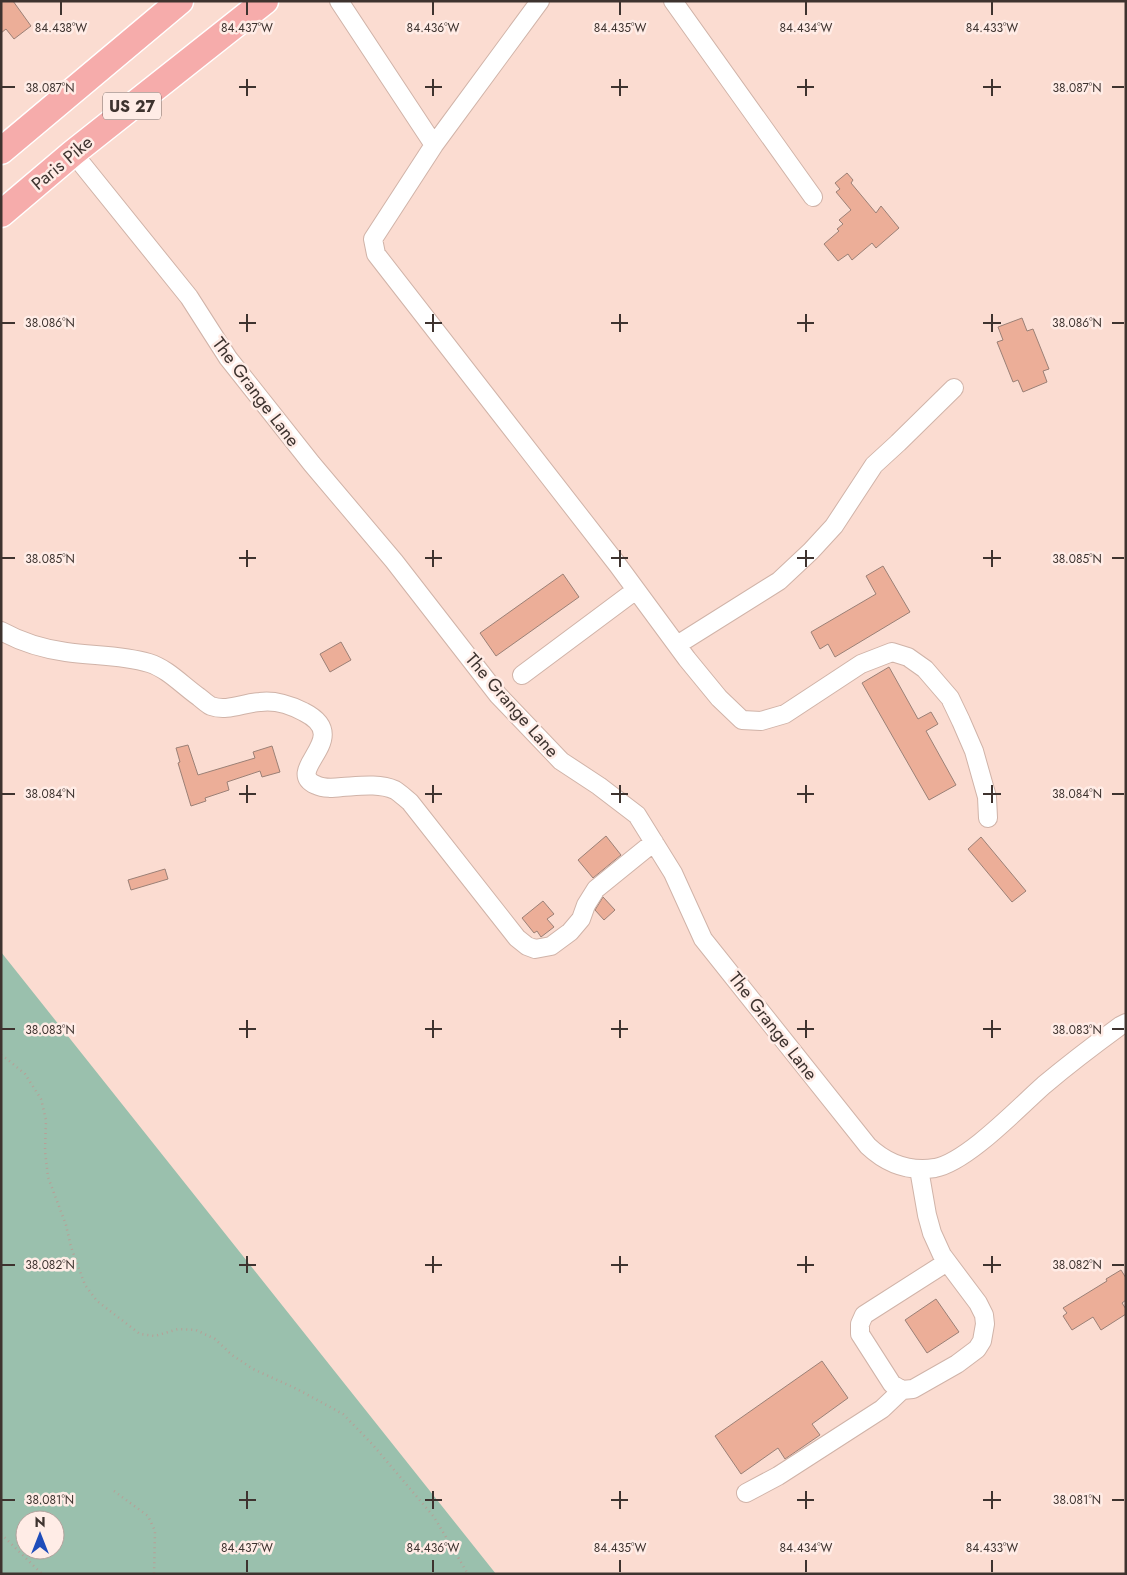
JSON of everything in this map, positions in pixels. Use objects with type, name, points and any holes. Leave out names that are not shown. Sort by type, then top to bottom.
[{"type":"highway","name":"US 27","points":[[1,151],[180,1]]},
{"type":"highway","name":"Paris Pike","points":[[1,214],[73,153],[265,1]]},
{"type":"street","points":[[339,1],[434,145]]},
{"type":"street","points":[[540,1],[434,145],[373,239],[376,254],[677,645],[719,698],[742,720],[761,721],[785,714],[861,664],[892,652],[908,657],[925,669],[950,698],[961,720],[974,751],[987,797],[988,818]]},
{"type":"street","points":[[673,1],[813,197]]},
{"type":"street","name":"The Grange Lane","points":[[73,153],[189,297],[228,358],[312,464],[394,561],[498,695],[561,761],[599,786],[637,815],[673,873],[703,938],[868,1146],[888,1162],[919,1169],[936,1167],[957,1158],[977,1145],[1080,1055],[1120,1026],[1126,1024]]},
{"type":"street","points":[[677,645],[780,581],[834,526],[874,465],[954,388]]},
{"type":"street","points":[[522,675],[636,590]]},
{"type":"street","points":[[1,631],[36,646],[66,652],[120,657],[146,662],[160,667],[211,706],[226,708],[261,702],[286,704],[305,712],[319,723],[323,730],[322,743],[307,767],[307,775],[310,782],[317,786],[328,788],[381,786],[396,790],[410,802],[517,938],[527,946],[535,949],[551,946],[570,932],[581,919],[586,905],[596,889],[654,842]]},
{"type":"street","points":[[919,1169],[932,1233],[942,1255],[978,1303],[986,1324],[977,1349],[957,1364],[913,1389],[902,1390],[892,1384],[860,1334],[860,1324],[864,1315],[947,1262]]},
{"type":"street","points":[[746,1493],[778,1476],[882,1410],[902,1390]]},
{"type":"path","points":[[1,1055],[25,1074],[41,1099],[46,1120],[45,1151],[48,1177],[85,1285],[97,1301],[140,1334],[154,1336],[178,1329],[196,1330],[215,1339],[232,1355],[253,1369],[297,1389],[343,1414],[373,1445],[434,1517],[468,1574]]},
{"type":"path","points":[[114,1491],[148,1516],[155,1531],[154,1574]]},
{"type":"path","points":[[1,1534],[42,1574]]},
{"type":"green space","points":[[1,952],[496,1574],[1,1574]]},
{"type":"building","points":[[1,1],[13,1],[31,26],[14,39],[6,29],[1,33]]},
{"type":"building","points":[[847,173],[853,180],[851,183],[876,213],[881,206],[899,228],[876,248],[872,243],[852,260],[848,254],[838,261],[824,244],[839,231],[837,229],[843,224],[839,220],[851,210],[836,192],[840,189],[835,183]]},
{"type":"building","points":[[1022,318],[1027,331],[1033,329],[1049,369],[1043,371],[1047,382],[1023,392],[1018,380],[1013,382],[997,342],[1003,340],[998,327]]},
{"type":"building","points":[[883,566],[910,612],[835,657],[828,644],[820,649],[811,632],[876,594],[866,576]]},
{"type":"building","points":[[563,574],[579,597],[496,656],[480,633]]},
{"type":"building","points":[[341,642],[351,660],[330,672],[320,654]]},
{"type":"building","points":[[889,667],[918,719],[931,712],[938,724],[926,731],[956,785],[929,800],[862,683]]},
{"type":"building","points":[[188,745],[198,775],[255,758],[253,752],[272,746],[280,772],[262,777],[260,771],[227,782],[229,790],[205,798],[206,801],[191,806],[178,763],[180,762],[176,748]]},
{"type":"building","points":[[606,836],[621,855],[593,878],[578,860]]},
{"type":"building","points":[[981,837],[1026,891],[1012,902],[968,849]]},
{"type":"building","points":[[165,869],[168,879],[131,890],[128,880]]},
{"type":"building","points":[[603,897],[615,910],[604,920],[595,910]]},
{"type":"building","points":[[543,901],[554,914],[547,919],[554,927],[541,937],[537,931],[534,933],[522,918]]},
{"type":"building","points":[[1121,1270],[1126,1278],[1126,1300],[1122,1303],[1126,1309],[1126,1314],[1101,1330],[1093,1317],[1072,1330],[1063,1316],[1067,1313],[1063,1308],[1107,1281],[1106,1279]]},
{"type":"building","points":[[936,1299],[959,1332],[927,1353],[905,1320]]},
{"type":"building","points":[[822,1361],[848,1398],[812,1424],[820,1435],[785,1459],[778,1448],[741,1474],[715,1436]]}]
